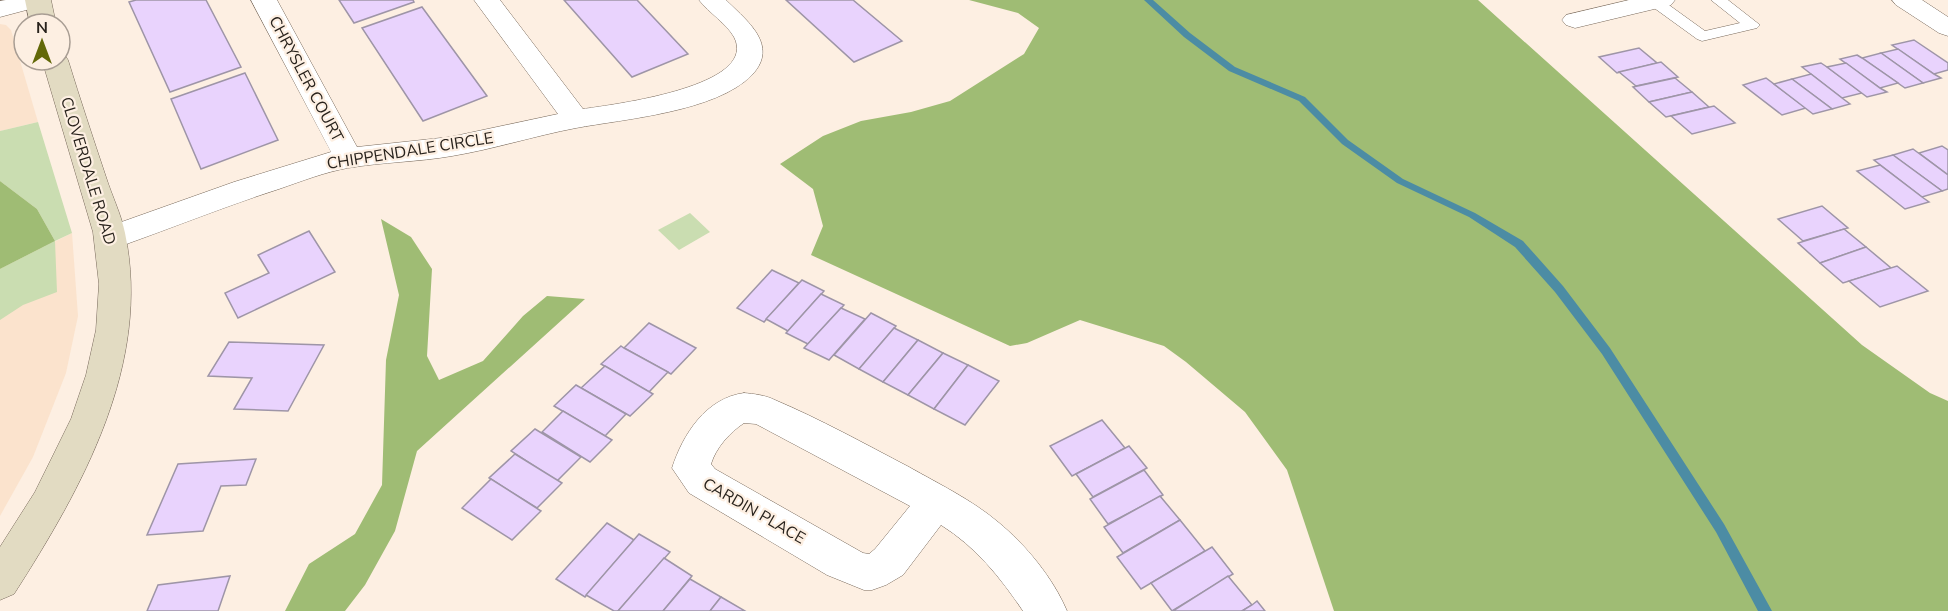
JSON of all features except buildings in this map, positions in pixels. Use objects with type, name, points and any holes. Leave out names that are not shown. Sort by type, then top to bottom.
[{"type":"street","points":[[0,9],[37,0]]},
{"type":"street","name":"CHRYSLER COURT","points":[[264,0],[348,158]]},
{"type":"street","points":[[487,0],[576,119]]},
{"type":"street","name":"CHIPPENDALE CIRCLE","points":[[110,238],[285,176],[348,158],[450,147],[508,136],[576,119],[636,111],[682,99],[720,84],[742,69],[749,53],[747,36],[712,0]]},
{"type":"street","points":[[1905,0],[1948,28]]},
{"type":"street","points":[[1575,20],[1658,1]]},
{"type":"street","name":"CLOVERDALE ROAD","points":[[0,581],[25,545],[63,476],[96,399],[112,338],[116,284],[110,238],[59,72]]},
{"type":"street","name":"CARDIN PLACE","points":[[935,502],[892,560],[882,568],[864,572],[841,562],[702,481],[691,468],[697,449],[728,414],[738,409],[762,410],[906,484],[968,522],[996,545],[1023,576],[1047,611]]},
{"type":"lane","points":[[1658,1],[1702,36],[1752,25],[1718,0]]},
{"type":"shaded area","points":[[0,24],[6,25],[11,30],[12,72],[23,72],[38,122],[0,131]]},
{"type":"shaded area","points":[[72,233],[78,316],[66,373],[33,457],[0,516],[0,269]]},
{"type":"green space","points":[[969,0],[1478,0],[1862,345],[1930,393],[1948,401],[1948,611],[1334,611],[1287,470],[1245,412],[1164,346],[1080,320],[1027,343],[1010,346],[811,255],[823,226],[813,189],[780,164],[823,136],[861,121],[911,112],[950,101],[1024,54],[1039,28],[1018,13]]},
{"type":"green space","points":[[38,122],[72,233],[55,241],[37,209],[0,181],[0,131]]},
{"type":"green space","points":[[0,181],[37,209],[55,241],[0,269]]},
{"type":"green space","points":[[690,213],[710,232],[679,250],[658,230]]},
{"type":"green space","points":[[381,219],[411,237],[432,269],[427,356],[439,380],[483,361],[523,316],[547,296],[585,299],[417,451],[395,531],[365,585],[345,611],[285,611],[309,564],[355,534],[382,485],[386,360],[399,295]]},
{"type":"green space","points":[[55,241],[57,292],[23,305],[0,320],[0,269]]},
{"type":"waterway","points":[[1148,0],[1187,35],[1232,69],[1302,99],[1345,142],[1400,181],[1472,215],[1519,244],[1559,289],[1606,351],[1720,528],[1765,611]]}]
